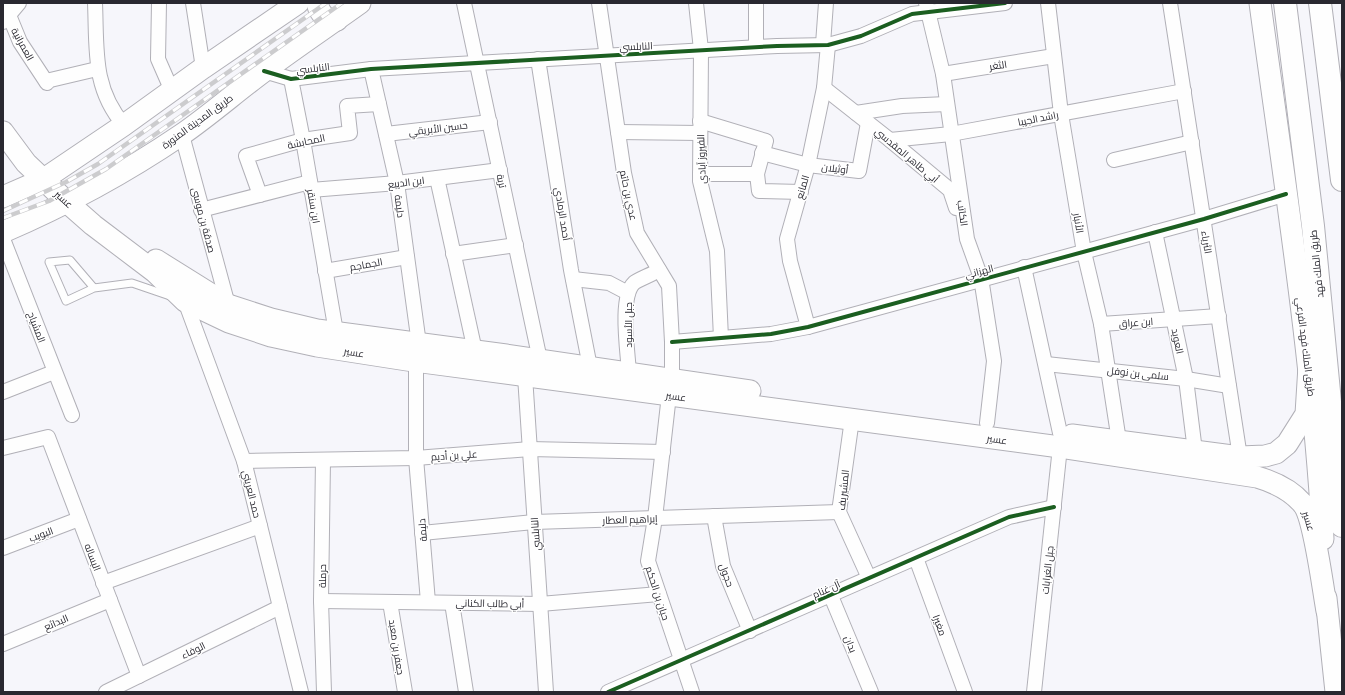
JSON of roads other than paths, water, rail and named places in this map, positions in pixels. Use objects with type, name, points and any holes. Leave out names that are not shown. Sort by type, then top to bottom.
[{"type":"highway","name":"طريق الملك فهد","points":[[1285,3],[1313,226],[1342,526]]},
{"type":"highway","points":[[1320,3],[1342,180]]},
{"type":"main road","points":[[3,197],[48,176],[124,125],[203,68],[298,3]]},
{"type":"main road","points":[[317,3],[322,15],[327,19],[337,20]]},
{"type":"main road","name":"طريق المدينة المنورة","points":[[3,232],[101,185],[182,134],[264,71],[360,3]]},
{"type":"main road","name":"طريق الملك فهد الفرعي","points":[[1260,3],[1309,366],[1318,458],[1327,611],[1336,692]]},
{"type":"main road","name":"عسير","points":[[3,116],[48,176]]},
{"type":"main road","name":"عسير","points":[[3,132],[26,163],[48,176],[74,199],[154,259],[228,305],[271,319],[336,332],[417,353],[525,376],[670,387],[987,423],[1060,440],[1257,477],[1275,483],[1304,504],[1312,528],[1327,611]]},
{"type":"main road","name":"عسير","points":[[74,199],[93,225],[155,272],[185,301],[229,322],[271,336],[317,346],[417,353],[474,351],[590,367],[629,373],[670,387],[852,420],[1060,440],[1119,441],[1240,457],[1265,456],[1276,453],[1287,444],[1306,414],[1309,366]]},
{"type":"street","points":[[5,14],[20,3]]},
{"type":"street","points":[[95,3],[97,69],[104,92],[118,118],[124,125]]},
{"type":"street","points":[[159,3],[158,58],[172,91]]},
{"type":"street","points":[[193,3],[203,68]]},
{"type":"street","name":"تربة","points":[[464,3],[478,63],[540,360]]},
{"type":"street","name":"عدي بن حاتم","points":[[599,3],[624,173],[637,233],[668,286],[672,342],[670,387]]},
{"type":"street","name":"الفيروز آبادي","points":[[696,3],[701,50],[700,174],[717,251],[721,338]]},
{"type":"street","points":[[756,3],[756,47]]},
{"type":"street","name":"المانع","points":[[808,327],[790,261],[787,239],[808,165],[824,88],[826,3]]},
{"type":"street","name":"النابلسي","points":[[264,71],[291,79],[371,69],[825,44],[861,36],[926,8],[1005,3]]},
{"type":"street","name":"الأنبار","points":[[1048,3],[1062,114],[1084,252],[1101,324],[1119,441]]},
{"type":"street","name":"الثرياء","points":[[1170,3],[1240,457]]},
{"type":"street","name":"الكاتب","points":[[926,8],[943,74],[967,239],[981,278],[994,361],[987,423]]},
{"type":"street","name":"العمرانية","points":[[5,14],[20,42],[46,82],[97,69]]},
{"type":"street","name":"الثغر","points":[[943,74],[1054,56]]},
{"type":"street","name":"أحمد الرمادي","points":[[538,60],[573,279],[590,367]]},
{"type":"street","name":"دليمة","points":[[371,69],[397,184],[407,257],[417,353],[416,458],[428,602]]},
{"type":"street","name":"ابن سنقر","points":[[291,79],[336,332]]},
{"type":"street","name":"أبي طاهر المقدسي","points":[[824,88],[950,190],[967,239]]},
{"type":"street","name":"راشد الجيبا","points":[[890,140],[952,134],[1184,91]]},
{"type":"street","name":"المحابشة","points":[[260,195],[246,156],[303,140],[350,133],[347,106],[379,104]]},
{"type":"street","points":[[856,113],[902,106],[947,104]]},
{"type":"street","name":"حسين الأبريقي","points":[[386,134],[490,122]]},
{"type":"street","name":"أوثيلان","points":[[762,153],[808,165],[859,171],[868,123]]},
{"type":"street","points":[[618,132],[700,127],[766,141],[757,174],[758,191],[801,192]]},
{"type":"street","name":"صدقة بن موسى","points":[[182,134],[228,305]]},
{"type":"street","points":[[1114,160],[1192,142]]},
{"type":"street","name":"ابن الديبع","points":[[202,210],[260,195],[310,186],[397,184],[500,170]]},
{"type":"street","points":[[700,174],[757,174]]},
{"type":"street","points":[[437,178],[474,351]]},
{"type":"street","name":"الهزاني","points":[[672,342],[771,334],[808,327],[981,278],[1204,220],[1286,194]]},
{"type":"street","name":"العويد","points":[[1155,232],[1186,379],[1195,451]]},
{"type":"street","name":"المشياح","points":[[3,239],[72,415]]},
{"type":"street","points":[[453,254],[516,245]]},
{"type":"street","name":"الجماجم","points":[[325,270],[407,257]]},
{"type":"street","name":"جبل الغرابات","points":[[1024,267],[1046,364],[1060,440],[1034,692]]},
{"type":"street","name":"جبل الأسود","points":[[629,373],[626,310],[628,293],[635,282],[648,277],[659,270]]},
{"type":"street","points":[[573,279],[609,283],[628,293]]},
{"type":"street","name":"حمد العريني","points":[[185,301],[244,462],[301,692]]},
{"type":"street","name":"ابن عراق","points":[[1101,324],[1219,316]]},
{"type":"street","name":"سلمى بن نوفل","points":[[1046,364],[1186,379],[1229,386]]},
{"type":"street","points":[[3,392],[54,372]]},
{"type":"street","name":"النابلسي","points":[[525,376],[546,692]]},
{"type":"street","name":"حبان بن الحكم","points":[[670,387],[655,518],[648,561],[680,662],[692,692]]},
{"type":"street","name":"المشيريف","points":[[852,420],[839,512],[869,578]]},
{"type":"street","name":"البساله","points":[[3,448],[48,437],[139,676]]},
{"type":"street","name":"علي بن أديم","points":[[244,462],[416,458],[530,449],[663,452]]},
{"type":"street","name":"حرملة","points":[[323,460],[321,600],[324,692]]},
{"type":"street","name":"آل غنام","points":[[608,692],[680,662],[1009,517],[1054,507]]},
{"type":"street","name":"إبراهيم العطار","points":[[422,533],[534,522],[839,512]]},
{"type":"street","name":"حجول","points":[[714,516],[723,566],[750,631]]},
{"type":"street","name":"البويب","points":[[3,548],[79,520]]},
{"type":"street","points":[[103,583],[260,526]]},
{"type":"street","name":"مغيرا","points":[[916,558],[965,692]]},
{"type":"street","name":"أبي طالب الكناني","points":[[321,600],[540,604],[659,594]]},
{"type":"street","name":"بدان","points":[[831,596],[871,692]]},
{"type":"street","name":"البدائع","points":[[3,644],[110,600]]},
{"type":"street","name":"جعفر بن معبد","points":[[390,602],[404,692]]},
{"type":"street","points":[[452,603],[466,692]]},
{"type":"street","name":"الوفاء","points":[[106,692],[280,607]]},
{"type":"lane","points":[[94,288],[70,260],[49,262],[66,300],[94,288],[132,282],[185,301]]},
{"type":"railway","points":[[3,211],[66,182],[98,164],[326,3]]},
{"type":"railway","points":[[3,218],[49,201],[106,169],[342,3]]}]
